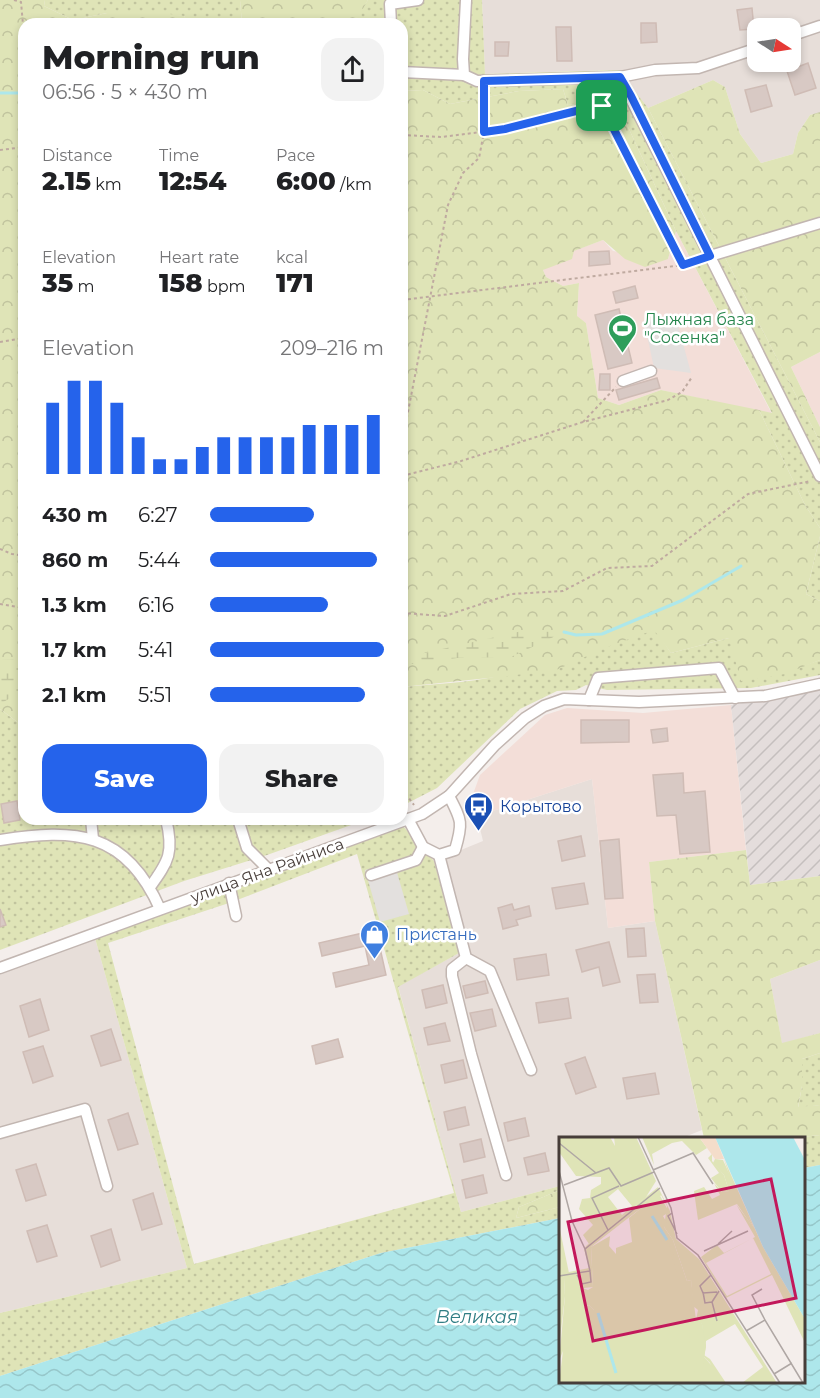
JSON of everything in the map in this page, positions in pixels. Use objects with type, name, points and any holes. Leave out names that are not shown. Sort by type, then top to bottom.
[{"type":"street","points":[[391,18],[390,4],[418,0]]},
{"type":"street","points":[[464,75],[466,0]]},
{"type":"street","points":[[801,32],[820,26]]},
{"type":"street","points":[[408,72],[464,75],[477,81],[620,77],[655,70],[698,68],[747,52]]},
{"type":"street","points":[[620,77],[820,478]]},
{"type":"street","points":[[710,256],[820,223]]},
{"type":"street","points":[[622,381],[651,371]]},
{"type":"street","points":[[589,700],[598,678],[719,668],[735,698]]},
{"type":"street","name":"улица Яна Райниса","points":[[408,819],[422,814],[449,796],[495,745],[525,718],[544,706],[564,699],[639,702],[735,698],[765,696],[820,684]]},
{"type":"street","points":[[408,819],[423,847],[439,855],[455,850],[461,830],[460,817],[449,796]]},
{"type":"street","points":[[92,825],[93,839]]},
{"type":"street","points":[[150,887],[166,865],[170,853],[167,825]]},
{"type":"street","points":[[240,825],[247,848],[268,869]]},
{"type":"street","name":"улица Яна Райниса","points":[[0,968],[391,825]]},
{"type":"street","points":[[0,840],[46,834],[69,834],[93,839],[128,860],[150,887],[160,909]]},
{"type":"street","points":[[371,875],[416,860],[423,847]]},
{"type":"street","points":[[439,855],[466,958],[490,970],[531,1070]]},
{"type":"street","points":[[229,883],[236,916]]},
{"type":"street","points":[[466,958],[452,969],[452,976],[471,1054],[506,1175]]},
{"type":"street","points":[[0,1133],[85,1109],[107,1186]]},
{"type":"path","points":[[14,0],[21,1],[22,18]]},
{"type":"path","points":[[408,412],[448,205],[463,173],[479,158],[484,132],[484,81]]},
{"type":"path","points":[[408,135],[441,137],[505,129],[602,106],[631,96]]},
{"type":"path","points":[[602,106],[683,265]]},
{"type":"path","points":[[0,150],[18,148]]},
{"type":"path","points":[[408,300],[683,265],[710,256]]},
{"type":"path","points":[[0,342],[18,339]]},
{"type":"path","points":[[408,474],[461,461],[583,422],[668,400],[682,392],[692,377]]},
{"type":"path","points":[[583,422],[622,381]]},
{"type":"path","points":[[408,613],[445,616],[511,594],[563,591],[607,568],[652,566],[748,494],[820,478]]},
{"type":"path","points":[[0,549],[18,555]]},
{"type":"path","points":[[0,604],[18,607]]},
{"type":"path","points":[[408,796],[422,814]]},
{"type":"shaded area","points":[[482,0],[820,0],[820,112],[810,115],[798,133],[793,154],[761,163],[740,134],[725,87],[713,80],[648,108],[618,70],[485,74]]},
{"type":"shaded area","points":[[676,231],[772,414],[661,390],[619,405],[598,398],[586,323],[577,317],[579,283],[563,286],[546,277],[543,270],[573,251],[603,240],[613,251],[668,259]]},
{"type":"shaded area","points":[[675,314],[691,373],[654,368],[644,321]]},
{"type":"shaded area","points":[[820,352],[820,427],[791,367]]},
{"type":"shaded area","points":[[820,689],[820,876],[750,885],[731,705]]},
{"type":"shaded area","points":[[731,705],[746,850],[649,862],[655,921],[608,928],[592,779],[477,816],[469,805],[480,775],[545,715],[567,708],[643,713]]},
{"type":"shaded area","points":[[592,779],[608,928],[655,921],[702,1130],[684,1137],[559,1137],[559,1186],[461,1212],[398,986],[459,953],[434,861],[483,841],[477,816]]},
{"type":"shaded area","points":[[394,862],[409,914],[380,922],[365,870]]},
{"type":"shaded area","points":[[95,938],[187,1268],[0,1313],[0,974]]},
{"type":"shaded area","points":[[820,960],[820,1033],[782,1044],[770,979]]},
{"type":"green space","points":[[0,0],[45,0],[44,6],[69,18],[18,18],[18,722],[0,709]]},
{"type":"green space","points":[[45,0],[240,0],[242,18],[185,18],[184,16],[107,13],[83,18],[69,18],[44,6]]},
{"type":"green space","points":[[240,0],[368,0],[356,18],[242,18]]},
{"type":"green space","points":[[368,0],[482,0],[485,74],[619,70],[648,108],[820,442],[820,528],[805,505],[759,410],[772,413],[676,231],[623,116],[592,102],[568,105],[563,89],[519,91],[450,104],[423,90],[408,91],[408,18],[356,18]]},
{"type":"green space","points":[[155,12],[185,18],[83,18],[107,13]]},
{"type":"green space","points":[[713,80],[725,87],[740,134],[761,163],[793,154],[798,133],[810,115],[820,112],[820,352],[791,367],[820,427],[820,442],[648,108]]},
{"type":"green space","points":[[563,89],[568,105],[592,102],[623,116],[676,231],[668,259],[645,267],[625,259],[603,240],[574,251],[572,259],[543,270],[546,277],[563,286],[579,283],[577,316],[586,323],[598,398],[619,405],[661,390],[759,410],[805,505],[820,528],[806,594],[820,601],[820,660],[785,674],[741,681],[729,638],[671,653],[654,630],[607,647],[554,671],[408,686],[408,91],[423,90],[450,104],[519,91]]},
{"type":"green space","points":[[820,536],[820,601],[806,594]]},
{"type":"green space","points":[[655,629],[671,653],[729,638],[803,666],[820,660],[820,675],[751,688],[607,690],[586,685],[576,690],[557,691],[520,709],[437,788],[408,803],[408,687],[463,682],[499,676],[617,643]]},
{"type":"green space","points":[[522,631],[564,632],[511,657],[457,658],[408,664],[408,657]]},
{"type":"green space","points":[[0,660],[18,660],[18,699],[12,697],[0,704]]},
{"type":"green space","points":[[0,709],[18,722],[18,825],[351,825],[184,881],[0,950]]},
{"type":"green space","points":[[403,826],[434,861],[459,953],[398,987],[461,1212],[559,1186],[559,1190],[519,1207],[516,1218],[559,1207],[559,1218],[381,1253],[0,1376],[0,1313],[187,1268],[95,938]],"holes":[[[357,854],[454,1193],[194,1264],[108,943],[232,902]]]},
{"type":"green space","points":[[746,850],[750,885],[820,876],[820,960],[770,979],[782,1043],[820,1033],[820,1053],[802,1059],[802,1086],[798,1107],[820,1105],[820,1135],[704,1137],[655,921],[649,862]]},
{"type":"green space","points":[[820,1053],[820,1105],[798,1108],[802,1086],[802,1059]]},
{"type":"green space","points":[[820,1135],[820,1165],[805,1168],[805,1137],[802,1137]]},
{"type":"green space","points":[[559,1190],[559,1207],[516,1218],[519,1207]]},
{"type":"water","name":"Великая","points":[[820,1165],[820,1398],[0,1398],[0,1376],[381,1253],[559,1218],[559,1383],[805,1383],[805,1168]]},
{"type":"building","points":[[752,8],[753,18],[747,18],[747,30],[740,30],[737,10]]},
{"type":"building","points":[[641,23],[656,23],[657,42],[641,43]]},
{"type":"building","points":[[556,27],[571,27],[572,61],[557,61]]},
{"type":"building","points":[[495,42],[509,42],[508,56],[495,56]]},
{"type":"building","points":[[808,63],[816,88],[795,95],[787,72],[801,72],[801,66]]},
{"type":"building","points":[[766,85],[772,106],[751,112],[745,90]]},
{"type":"building","points":[[609,251],[610,264],[589,266],[589,252]]},
{"type":"building","points":[[635,286],[638,298],[616,303],[613,292]]},
{"type":"building","points":[[619,309],[632,363],[608,369],[595,315]]},
{"type":"building","points":[[600,374],[610,374],[610,390],[599,390]]},
{"type":"building","points":[[657,378],[660,388],[619,400],[616,390]]},
{"type":"building","points":[[581,720],[629,720],[629,742],[581,743]]},
{"type":"building","points":[[667,728],[668,741],[653,743],[651,730]]},
{"type":"building","points":[[683,773],[684,793],[705,791],[710,852],[680,854],[676,815],[657,816],[653,775]]},
{"type":"building","points":[[17,801],[18,820],[4,823],[1,804]]},
{"type":"building","points":[[581,836],[585,856],[562,861],[558,841]]},
{"type":"building","points":[[619,839],[623,898],[605,899],[600,841]]},
{"type":"building","points":[[584,883],[588,904],[556,909],[552,888]]},
{"type":"building","points":[[512,904],[514,910],[529,906],[531,916],[516,920],[518,925],[503,929],[498,908]]},
{"type":"building","points":[[0,909],[6,925],[0,927]]},
{"type":"building","points":[[644,928],[646,956],[628,957],[626,929]]},
{"type":"building","name":"Пристань","points":[[376,930],[386,975],[336,987],[333,973],[369,965],[365,946],[322,956],[319,943]]},
{"type":"building","points":[[609,942],[620,982],[603,986],[599,967],[582,972],[576,950]]},
{"type":"building","points":[[546,954],[549,975],[517,980],[514,959]]},
{"type":"building","points":[[655,974],[658,1002],[640,1003],[637,975]]},
{"type":"building","points":[[485,981],[488,993],[466,998],[463,986]]},
{"type":"building","points":[[443,985],[447,1003],[426,1008],[422,990]]},
{"type":"building","points":[[568,998],[571,1018],[539,1023],[536,1003]]},
{"type":"building","points":[[40,999],[49,1030],[29,1037],[20,1006]]},
{"type":"building","points":[[492,1009],[496,1026],[475,1031],[470,1013]]},
{"type":"building","points":[[445,1023],[450,1041],[428,1045],[424,1028]]},
{"type":"building","points":[[111,1029],[121,1060],[101,1066],[91,1036]]},
{"type":"building","points":[[338,1039],[343,1057],[316,1064],[312,1046]]},
{"type":"building","points":[[43,1046],[53,1076],[33,1083],[23,1052]]},
{"type":"building","points":[[585,1057],[596,1087],[576,1094],[565,1064]]},
{"type":"building","points":[[463,1060],[467,1078],[445,1083],[441,1065]]},
{"type":"building","points":[[655,1073],[659,1094],[627,1099],[623,1078]]},
{"type":"building","points":[[465,1107],[469,1125],[448,1130],[444,1112]]},
{"type":"building","points":[[128,1113],[138,1144],[118,1150],[108,1120]]},
{"type":"building","points":[[525,1118],[529,1136],[508,1141],[504,1123]]},
{"type":"building","points":[[481,1139],[485,1157],[464,1162],[460,1144]]},
{"type":"building","points":[[545,1153],[549,1171],[528,1175],[524,1158]]},
{"type":"building","points":[[36,1164],[46,1195],[26,1201],[16,1170]]},
{"type":"building","points":[[483,1175],[487,1193],[466,1198],[462,1180]]},
{"type":"building","points":[[153,1193],[162,1224],[142,1230],[133,1200]]},
{"type":"building","points":[[47,1225],[57,1256],[37,1262],[27,1231]]},
{"type":"building","points":[[111,1229],[120,1260],[101,1267],[91,1236]]},
{"type":"waterway","points":[[0,93],[18,93]]},
{"type":"waterway","points":[[564,632],[576,635],[602,634],[683,600],[741,566]]},
{"type":"place","name":"Лыжная база \"Сосенка\"","points":[[623,354]]},
{"type":"place","name":"Корытово","points":[[479,832]]},
{"type":"place","name":"Пристань","points":[[375,960]]},
{"type":"route","points":[[620,77],[710,256],[683,265],[602,106],[484,132],[484,81],[620,77]]}]
